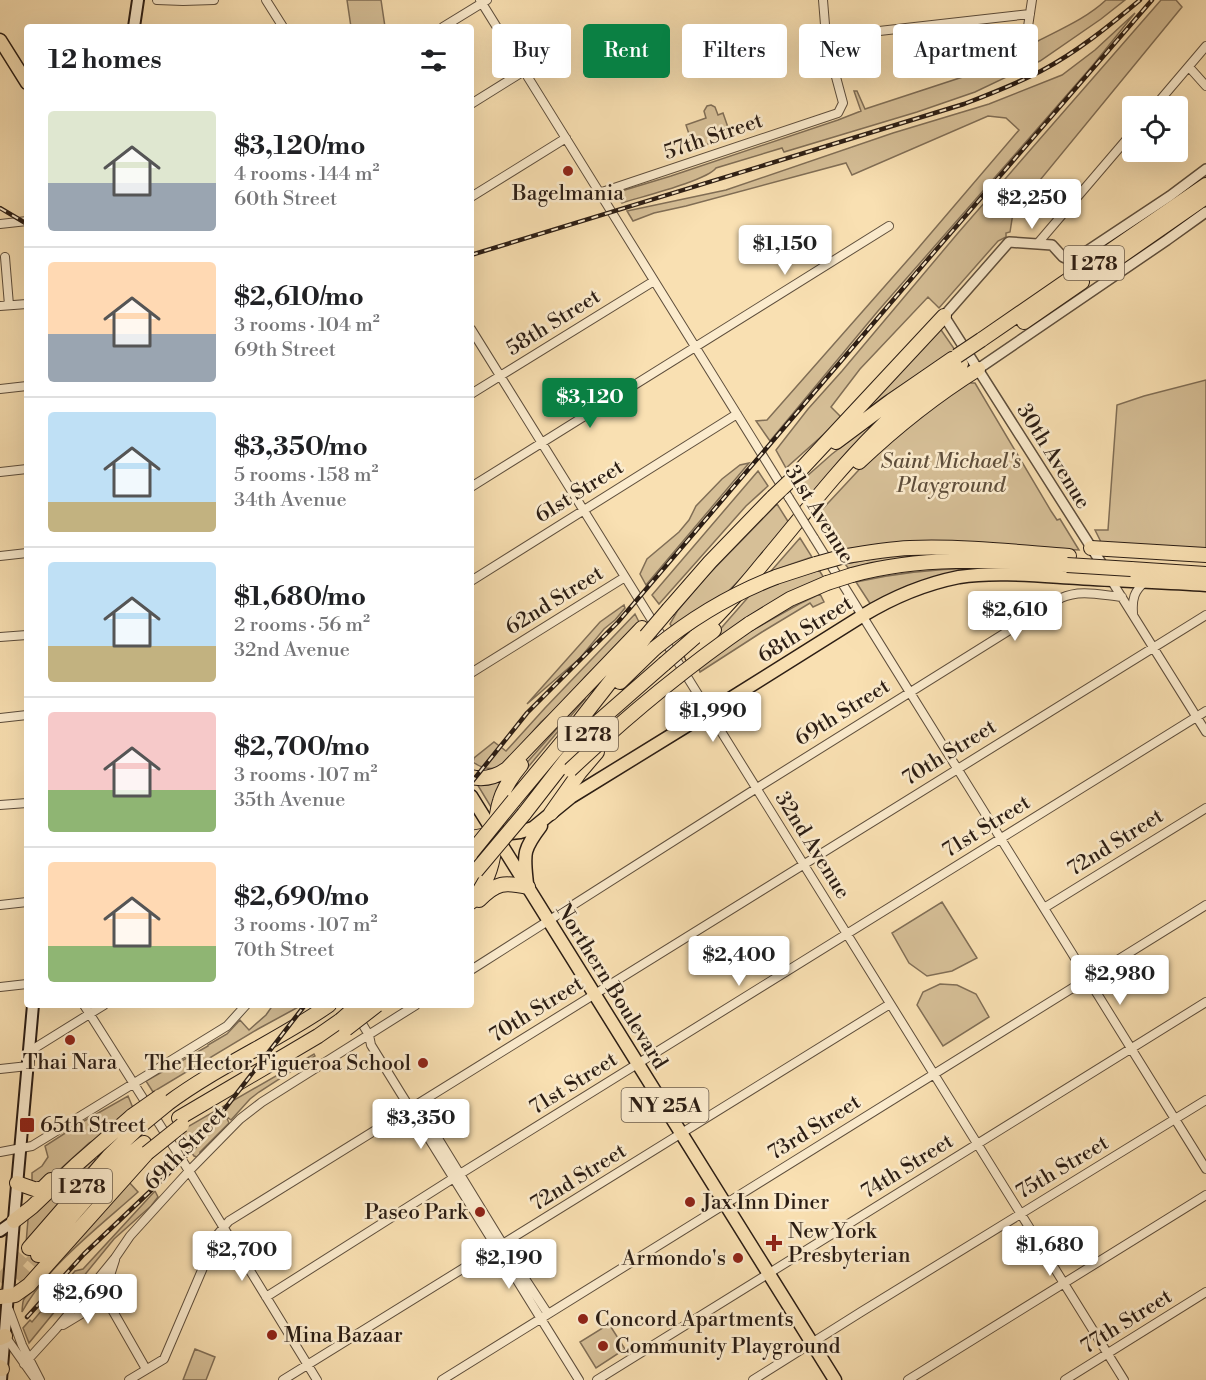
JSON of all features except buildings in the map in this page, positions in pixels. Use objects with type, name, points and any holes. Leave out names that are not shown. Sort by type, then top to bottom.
[{"type":"highway","name":"I 278","points":[[983,344],[1206,185]]},
{"type":"highway","name":"I 278","points":[[474,849],[574,728],[644,632],[793,478],[860,423],[1206,197]]},
{"type":"highway","points":[[793,478],[944,316]]},
{"type":"highway","name":"I 278","points":[[474,873],[599,721],[668,670],[695,637],[753,576],[859,449],[886,422],[959,360]]},
{"type":"highway","points":[[813,503],[909,417],[978,369]]},
{"type":"highway","points":[[1091,548],[1206,555]]},
{"type":"highway","points":[[574,728],[655,648],[713,608],[776,577],[841,557],[883,550],[965,549],[1206,574]]},
{"type":"highway","points":[[524,814],[650,698],[749,624],[790,599],[852,575],[901,565],[957,561],[1068,560]]},
{"type":"highway","points":[[1132,565],[1206,565]]},
{"type":"highway","points":[[551,813],[590,759],[650,698],[668,670],[692,656],[728,614],[753,576]]},
{"type":"highway","points":[[474,777],[487,778],[512,765],[644,632]]},
{"type":"highway","points":[[474,899],[486,878],[493,858],[499,805],[505,788],[547,729]]},
{"type":"highway","points":[[474,838],[495,834]]},
{"type":"highway","points":[[474,905],[498,885],[511,884],[528,887]]},
{"type":"highway","points":[[282,1034],[314,1008]]},
{"type":"highway","name":"I 278","points":[[325,1008],[206,1078],[163,1100],[135,1122],[33,1252],[125,1159],[146,1148],[204,1103],[265,1068],[305,1053],[344,1024]]},
{"type":"highway","points":[[344,1024],[356,1008]]},
{"type":"highway","points":[[344,1024],[372,1008]]},
{"type":"highway","points":[[14,1221],[76,1165],[135,1122]]},
{"type":"highway","points":[[5,1299],[19,1293],[29,1285],[146,1148]]},
{"type":"highway","points":[[17,1183],[34,1190],[41,1189],[62,1171],[76,1165]]},
{"type":"main road","points":[[134,24],[138,0]]},
{"type":"main road","points":[[0,40],[24,78]]},
{"type":"main road","name":"68th Street","points":[[551,813],[571,797],[862,616],[919,587],[961,577],[981,575],[1206,585]]},
{"type":"main road","name":"Northern Boulevard","points":[[474,801],[835,1380]]},
{"type":"main road","points":[[495,834],[529,830],[551,813]]},
{"type":"main road","points":[[528,887],[525,851],[551,813]]},
{"type":"main road","points":[[1,1372],[5,1299],[33,1008]]},
{"type":"main road","points":[[0,1231],[14,1221]]},
{"type":"street","points":[[157,0],[183,2],[214,0]]},
{"type":"street","points":[[266,0],[281,24]]},
{"type":"street","points":[[823,0],[825,24]]},
{"type":"street","points":[[1028,24],[1032,0]]},
{"type":"street","points":[[448,24],[483,1]]},
{"type":"street","name":"31st Avenue","points":[[483,1],[496,24]]},
{"type":"street","points":[[881,31],[1030,14]]},
{"type":"street","points":[[1164,96],[1206,46]]},
{"type":"street","points":[[1189,66],[1206,86]]},
{"type":"street","points":[[474,102],[513,78]]},
{"type":"street","name":"31st Avenue","points":[[528,78],[1206,1169]]},
{"type":"street","name":"57th Street","points":[[600,193],[838,112],[843,103],[836,78]]},
{"type":"street","points":[[474,195],[566,138]]},
{"type":"street","points":[[1038,243],[1122,145]]},
{"type":"street","points":[[944,316],[1009,242],[1052,245],[1063,257],[1074,261],[1206,169]]},
{"type":"street","points":[[978,369],[1206,212]]},
{"type":"street","points":[[0,224],[24,221]]},
{"type":"street","points":[[474,485],[889,226]]},
{"type":"street","points":[[5,256],[9,305]]},
{"type":"street","name":"58th Street","points":[[474,392],[654,281]]},
{"type":"street","points":[[0,306],[24,304]]},
{"type":"street","name":"30th Avenue","points":[[944,316],[1206,732]]},
{"type":"street","name":"32nd Avenue","points":[[474,334],[1124,1380]]},
{"type":"street","points":[[0,389],[24,386]]},
{"type":"street","name":"61st Street","points":[[474,579],[737,414]]},
{"type":"street","points":[[0,472],[24,469]]},
{"type":"street","points":[[0,556],[24,553]]},
{"type":"street","name":"62nd Street","points":[[474,671],[625,577]]},
{"type":"street","points":[[1133,615],[1133,597],[1145,581]]},
{"type":"street","name":"69th Street","points":[[474,968],[1061,598],[1079,593],[1122,597]]},
{"type":"street","name":"70th Street","points":[[223,1227],[229,1221],[413,1106],[1206,615]]},
{"type":"street","points":[[0,638],[24,635]]},
{"type":"street","name":"71st Street","points":[[266,1297],[1206,711]]},
{"type":"street","points":[[0,718],[24,715]]},
{"type":"street","points":[[0,805],[24,803]]},
{"type":"street","name":"72nd Street","points":[[1044,908],[1206,807]]},
{"type":"street","points":[[0,905],[24,902]]},
{"type":"street","name":"73rd Street","points":[[442,1380],[1206,905]]},
{"type":"street","points":[[0,987],[24,984]]},
{"type":"street","name":"74th Street","points":[[597,1380],[1206,1002]]},
{"type":"street","name":"72nd Street","points":[[283,1380],[890,1004]]},
{"type":"street","points":[[86,1008],[317,1380]]},
{"type":"street","points":[[30,1052],[99,1008]]},
{"type":"street","points":[[0,1152],[32,1146],[227,1026],[243,1008]]},
{"type":"street","points":[[353,1008],[369,1035],[371,1046],[413,1106],[457,1176],[544,1316],[579,1380]]},
{"type":"street","name":"69th Street","points":[[26,1361],[56,1329],[115,1258],[130,1236],[189,1171],[248,1112],[411,1008]]},
{"type":"street","points":[[0,1069],[28,1066]]},
{"type":"street","name":"75th Street","points":[[753,1380],[1206,1100]]},
{"type":"street","points":[[908,1380],[1206,1195]]},
{"type":"street","points":[[129,1380],[165,1359],[217,1235],[223,1227]]},
{"type":"street","points":[[115,1258],[105,1291],[105,1299],[146,1369]]},
{"type":"street","name":"77th Street","points":[[1065,1380],[1206,1292]]},
{"type":"street","points":[[5,1299],[26,1361]]},
{"type":"street","points":[[56,1329],[105,1299]]},
{"type":"street","points":[[2,1334],[26,1361],[38,1380]]},
{"type":"green space","points":[[347,0],[381,0],[385,24],[351,24]]},
{"type":"green space","points":[[1106,0],[1125,0],[1038,62],[1038,41],[1091,12]]},
{"type":"green space","points":[[1161,0],[1176,0],[1182,7],[1013,213],[1010,232],[1006,233],[1006,237],[998,241],[939,308],[928,297],[860,369],[831,407],[842,418],[786,468],[776,450],[808,409]]},
{"type":"green space","points":[[1135,13],[1093,65],[878,311],[770,441],[756,421],[767,420],[1019,130],[1006,118],[988,116],[852,175],[846,163],[654,213],[633,221],[627,211],[726,190],[893,133],[989,104],[1062,75],[1095,50]]},
{"type":"green space","points":[[960,78],[1004,78],[975,92],[917,112],[784,152],[782,148],[716,168],[687,183],[622,203],[615,193],[861,111],[854,91],[857,91],[865,109]]},
{"type":"green space","points":[[707,106],[715,107],[718,115],[723,113],[731,136],[694,149],[686,125],[706,118],[704,111]]},
{"type":"green space","points":[[939,327],[955,350],[882,398],[848,424]]},
{"type":"green space","name":"Saint Michael's Playground","points":[[971,378],[971,383],[975,383],[1051,511],[1057,520],[1060,519],[1079,550],[917,542],[880,544],[837,551],[838,549],[816,516],[882,445]]},
{"type":"green space","points":[[1206,380],[1206,550],[1101,542],[1095,530],[1108,530],[1117,405]]},
{"type":"green space","points":[[879,418],[880,420],[806,501],[797,485],[832,454]]},
{"type":"green space","points":[[749,463],[646,585],[640,574],[647,559],[679,532],[689,520],[696,506],[722,479],[740,465]]},
{"type":"green space","points":[[758,471],[768,486],[746,506],[659,604],[652,595]]},
{"type":"green space","points":[[777,504],[789,523],[747,572],[682,639],[670,624],[678,610],[706,577]]},
{"type":"green space","points":[[800,538],[812,557],[774,570],[778,583],[819,570],[824,578],[746,619],[753,630],[820,594],[824,602],[813,607],[810,603],[700,672],[695,658]]},
{"type":"green space","points":[[944,555],[904,558],[849,569],[845,564],[888,556]]},
{"type":"green space","points":[[975,568],[914,585],[871,605],[856,582],[915,572]]},
{"type":"green space","points":[[624,605],[625,608],[580,658],[527,704],[600,622]]},
{"type":"green space","points":[[635,614],[640,624],[585,677],[565,701],[541,722],[503,766],[488,768],[474,763],[474,758],[494,742],[506,751]]},
{"type":"green space","points":[[585,699],[509,790],[515,776]]},
{"type":"green space","points":[[501,782],[494,812],[477,784]]},
{"type":"green space","points":[[942,902],[977,958],[952,971],[927,976],[909,963],[892,933]]},
{"type":"green space","points":[[940,984],[957,985],[976,994],[989,1017],[943,1046],[917,1005],[923,992]]},
{"type":"green space","points":[[271,1008],[296,1008],[153,1092],[146,1081],[227,1034],[240,1020],[249,1030]]},
{"type":"green space","points":[[314,1054],[315,1056],[250,1099],[231,1120],[226,1116],[229,1123],[197,1157],[194,1156],[179,1134]]},
{"type":"green space","points":[[128,1096],[133,1108],[111,1130],[89,1143],[45,1183],[37,1185],[32,1181],[32,1173],[42,1166],[48,1157],[45,1146]]},
{"type":"green space","points":[[95,1158],[95,1161],[26,1244],[28,1219]]},
{"type":"green space","points":[[128,1181],[138,1192],[59,1263],[32,1295],[22,1312],[25,1298]]},
{"type":"green space","points":[[155,1191],[158,1197],[151,1206],[114,1239],[29,1343],[23,1328],[30,1320],[32,1322],[75,1271],[83,1269]]},
{"type":"green space","name":"Community Playground","points":[[609,1324],[625,1349],[596,1368],[580,1342]]},
{"type":"green space","points":[[195,1349],[215,1357],[206,1380],[183,1380]]},
{"type":"tunnel","points":[[0,1282],[29,1248]]},
{"type":"tunnel","points":[[3,1295],[38,1255]]},
{"type":"railway","points":[[474,254],[964,104],[993,93],[1067,56],[1140,0]]},
{"type":"railway","points":[[474,779],[527,713],[618,622],[1152,0]]},
{"type":"railway","points":[[0,208],[24,222]]},
{"type":"railway","points":[[27,1317],[84,1254],[191,1151],[303,1008]]},
{"type":"place","name":"Bagelmania","points":[[568,171]]},
{"type":"place","name":"Thai Nara","points":[[70,1040]]},
{"type":"place","name":"The Hector Figueroa School","points":[[423,1063]]},
{"type":"place","name":"65th Street","points":[[27,1125]]},
{"type":"place","name":"Jax Inn Diner","points":[[690,1202]]},
{"type":"place","name":"Paseo Park","points":[[480,1212]]},
{"type":"place","name":"New York Presbyterian","points":[[774,1243]]},
{"type":"place","name":"Armondo's","points":[[738,1258]]},
{"type":"place","name":"Concord Apartments","points":[[583,1319]]},
{"type":"place","name":"Mina Bazaar","points":[[272,1335]]},
{"type":"place","name":"Community Playground","points":[[603,1346]]}]
